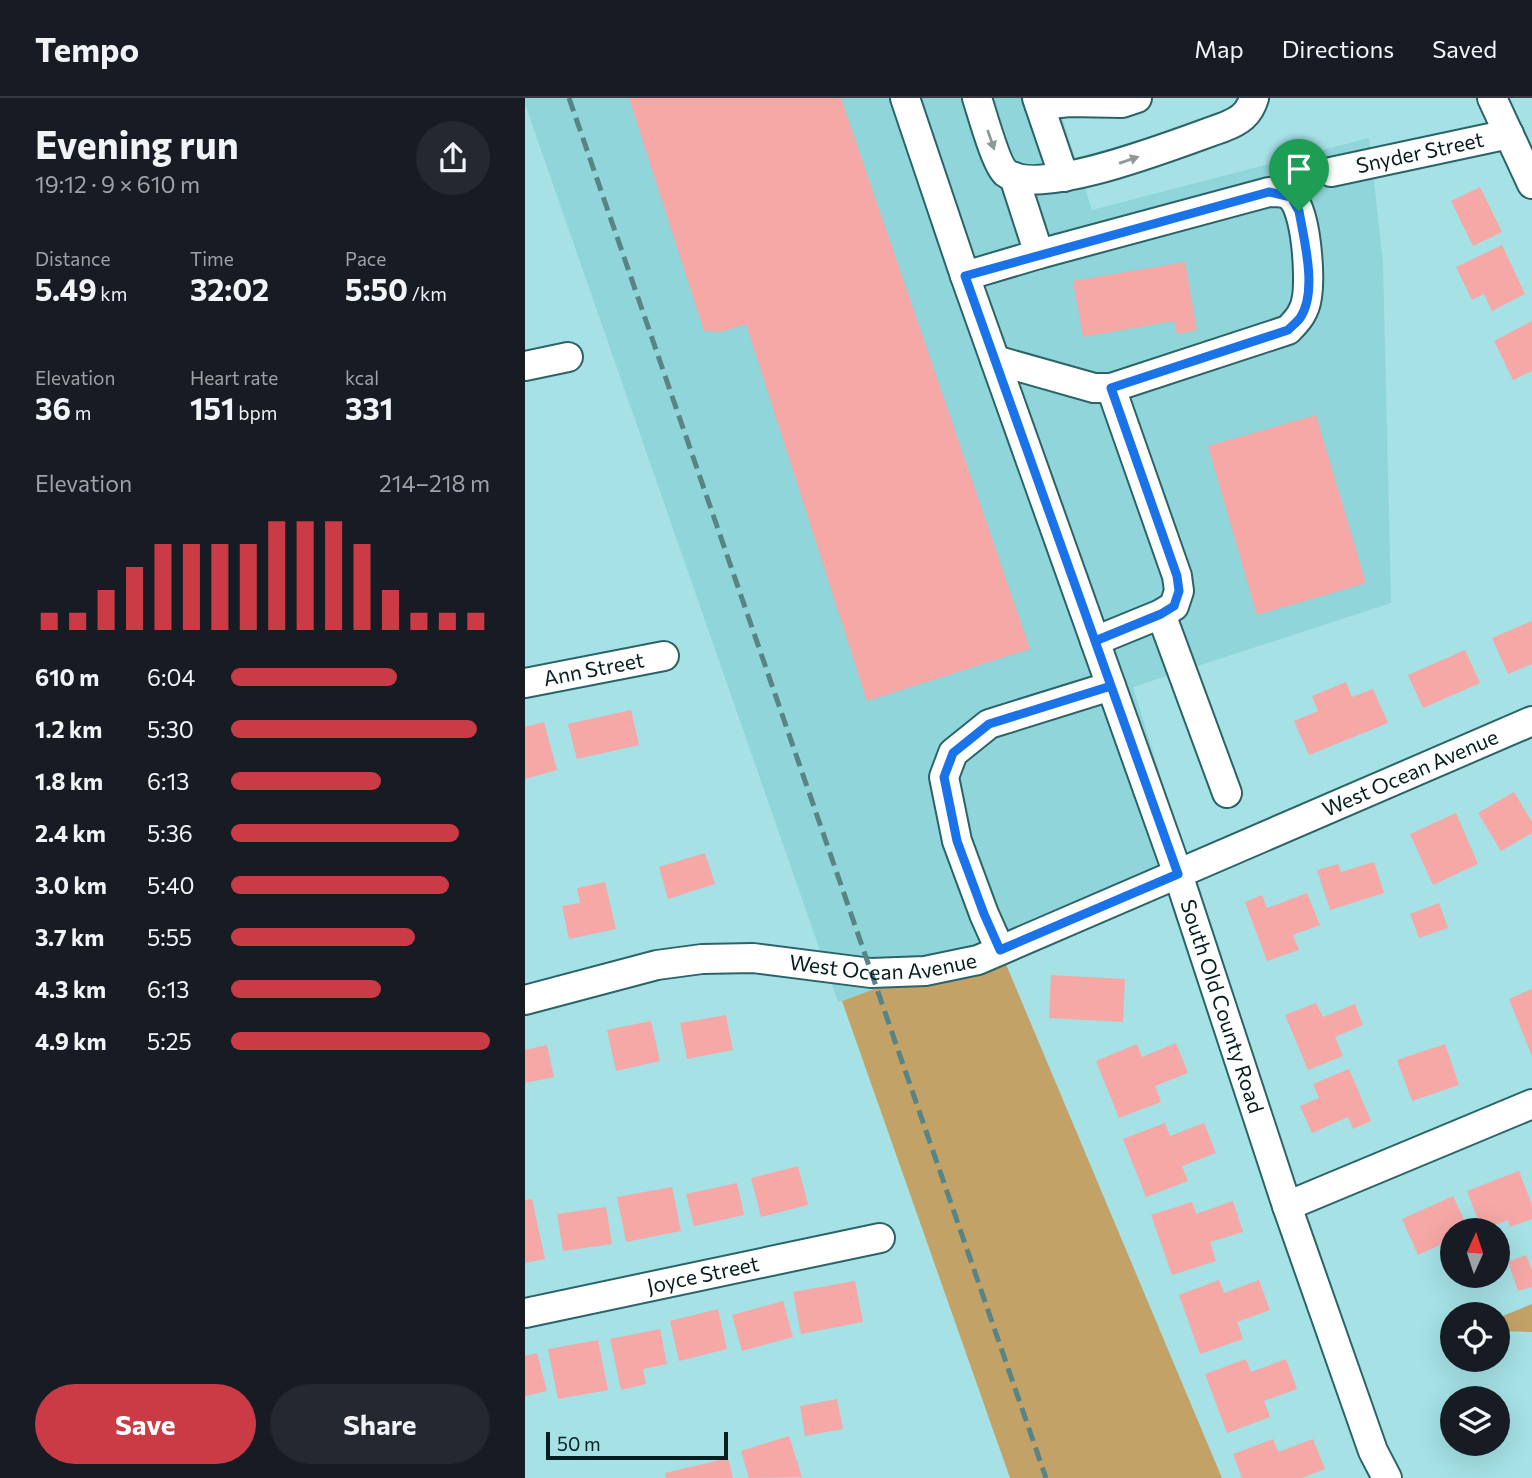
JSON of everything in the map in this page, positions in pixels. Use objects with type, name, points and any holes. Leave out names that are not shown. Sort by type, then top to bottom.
[{"type":"street","name":"South Old County Road","points":[[905,98],[965,276],[1178,874],[1287,1206],[1373,1451],[1387,1478]]},
{"type":"street","points":[[977,98],[1003,171],[1026,179],[1064,177],[1107,167],[1236,122],[1247,113],[1254,98]]},
{"type":"street","points":[[1064,177],[1039,101],[1122,103],[1137,98]]},
{"type":"street","points":[[1492,98],[1532,184]]},
{"type":"street","name":"Snyder Street","points":[[1331,172],[1509,134]]},
{"type":"street","points":[[1014,177],[1038,254]]},
{"type":"street","points":[[965,276],[1269,192],[1291,197],[1299,211],[1308,267],[1307,299],[1301,317],[1288,330],[1111,388],[1094,388],[995,359]]},
{"type":"street","points":[[525,366],[568,357]]},
{"type":"street","points":[[1095,641],[1161,614],[1174,606],[1179,591],[1177,576],[1111,388]]},
{"type":"street","points":[[1161,614],[1227,793]]},
{"type":"street","name":"Ann Street","points":[[525,683],[664,656]]},
{"type":"street","points":[[1000,950],[957,841],[944,777],[953,753],[989,724],[1111,686]]},
{"type":"street","name":"West Ocean Avenue","points":[[525,1000],[657,965],[702,959],[753,958],[871,973],[925,971],[978,960],[1532,721]]},
{"type":"street","points":[[1287,1206],[1532,1104]]},
{"type":"street","name":"Joyce Street","points":[[525,1313],[880,1238]]},
{"type":"shaded area","points":[[525,98],[1056,98],[1092,210],[1369,138],[1383,262],[1391,603],[1133,687],[1190,871],[838,1002]]},
{"type":"shaded area","points":[[997,943],[1222,1478],[1010,1478],[842,1001]]},
{"type":"shaded area","points":[[1532,1304],[1532,1332],[1510,1331],[1510,1313]]},
{"type":"building","points":[[629,98],[841,98],[1030,649],[867,701],[746,324],[721,332],[704,331]]},
{"type":"building","points":[[1480,187],[1502,232],[1473,246],[1451,201]]},
{"type":"building","points":[[1502,245],[1525,294],[1492,311],[1484,294],[1472,300],[1456,267]]},
{"type":"building","points":[[1185,262],[1197,330],[1177,334],[1174,321],[1083,337],[1073,281]]},
{"type":"building","points":[[1532,321],[1532,371],[1513,380],[1494,341]]},
{"type":"building","points":[[1316,415],[1366,583],[1257,615],[1208,446]]},
{"type":"building","points":[[1532,621],[1532,664],[1508,674],[1492,638]]},
{"type":"building","points":[[1465,650],[1480,683],[1423,708],[1408,675]]},
{"type":"building","points":[[1346,682],[1352,697],[1373,689],[1388,723],[1309,755],[1294,721],[1318,711],[1312,696]]},
{"type":"building","points":[[631,710],[639,745],[577,759],[568,724]]},
{"type":"building","points":[[544,722],[557,770],[525,779],[525,727]]},
{"type":"building","points":[[1514,792],[1532,822],[1532,833],[1501,851],[1478,813]]},
{"type":"building","points":[[1456,813],[1478,864],[1433,885],[1410,834]]},
{"type":"building","points":[[705,853],[715,884],[668,899],[659,867]]},
{"type":"building","points":[[1374,862],[1384,893],[1330,910],[1317,870],[1338,864],[1341,872]]},
{"type":"building","points":[[605,882],[616,929],[569,939],[562,906],[580,903],[577,888]]},
{"type":"building","points":[[1307,893],[1320,925],[1293,935],[1299,950],[1267,961],[1245,902],[1262,895],[1267,908]]},
{"type":"building","points":[[1439,903],[1448,928],[1419,938],[1410,914]]},
{"type":"building","points":[[1051,975],[1125,979],[1123,1022],[1049,1018]]},
{"type":"building","points":[[1532,989],[1532,1056],[1509,999]]},
{"type":"building","points":[[1316,1003],[1323,1017],[1355,1004],[1363,1025],[1335,1037],[1343,1056],[1308,1070],[1285,1015]]},
{"type":"building","points":[[726,1015],[733,1050],[687,1059],[680,1023]]},
{"type":"building","points":[[651,1021],[660,1061],[616,1071],[607,1030]]},
{"type":"building","points":[[1176,1043],[1188,1073],[1155,1086],[1161,1102],[1119,1118],[1096,1061],[1137,1044],[1142,1057]]},
{"type":"building","points":[[1445,1044],[1459,1085],[1412,1101],[1397,1060]]},
{"type":"building","points":[[547,1045],[554,1077],[525,1083],[525,1050]]},
{"type":"building","points":[[1349,1069],[1371,1121],[1353,1129],[1348,1117],[1312,1133],[1300,1106],[1319,1098],[1313,1084]]},
{"type":"building","points":[[1165,1123],[1170,1136],[1204,1123],[1216,1153],[1182,1166],[1188,1181],[1146,1197],[1123,1139]]},
{"type":"building","points":[[798,1166],[808,1205],[761,1217],[751,1178]]},
{"type":"building","points":[[1519,1171],[1532,1205],[1532,1219],[1510,1227],[1510,1218],[1477,1218],[1467,1191]]},
{"type":"building","points":[[737,1183],[744,1215],[694,1226],[686,1194]]},
{"type":"building","points":[[672,1187],[681,1231],[626,1242],[617,1197]]},
{"type":"building","points":[[1453,1196],[1463,1218],[1440,1218],[1440,1245],[1418,1255],[1402,1219]]},
{"type":"building","points":[[532,1199],[545,1259],[525,1263],[525,1200]]},
{"type":"building","points":[[1233,1201],[1243,1232],[1210,1242],[1216,1261],[1172,1275],[1151,1215],[1192,1202],[1196,1214]]},
{"type":"building","points":[[606,1207],[612,1244],[563,1251],[557,1214]]},
{"type":"building","points":[[1526,1255],[1532,1271],[1532,1287],[1518,1291],[1510,1261]]},
{"type":"building","points":[[1219,1280],[1224,1293],[1259,1280],[1270,1310],[1237,1322],[1243,1339],[1200,1354],[1179,1295]]},
{"type":"building","points":[[855,1281],[863,1322],[801,1334],[793,1292]]},
{"type":"building","points":[[783,1301],[793,1337],[742,1351],[732,1315]]},
{"type":"building","points":[[718,1309],[727,1349],[679,1361],[670,1321]]},
{"type":"building","points":[[660,1329],[667,1364],[643,1369],[646,1384],[621,1390],[610,1339]]},
{"type":"building","points":[[598,1340],[608,1390],[558,1399],[548,1349]]},
{"type":"building","points":[[537,1353],[547,1391],[525,1396],[525,1356]]},
{"type":"building","points":[[1246,1359],[1251,1372],[1286,1359],[1297,1389],[1264,1401],[1270,1417],[1227,1433],[1205,1374]]},
{"type":"building","points":[[837,1399],[843,1429],[805,1436],[800,1406]]},
{"type":"building","points":[[789,1436],[802,1477],[749,1478],[741,1451]]},
{"type":"building","points":[[1273,1439],[1278,1452],[1313,1439],[1325,1469],[1302,1478],[1242,1478],[1233,1454]]},
{"type":"building","points":[[728,1458],[733,1478],[666,1478],[665,1473]]},
{"type":"railway","points":[[569,98],[1046,1478]]},
{"type":"route","points":[[1299,211],[1291,197],[1269,192],[965,276],[995,359],[1028,453],[1111,686],[1178,874],[1000,950],[957,841],[944,777],[953,753],[989,724],[1111,686],[1095,641],[1174,606],[1179,591],[1177,576],[1111,388],[1288,330],[1301,317],[1307,299],[1308,267],[1299,211]]}]
